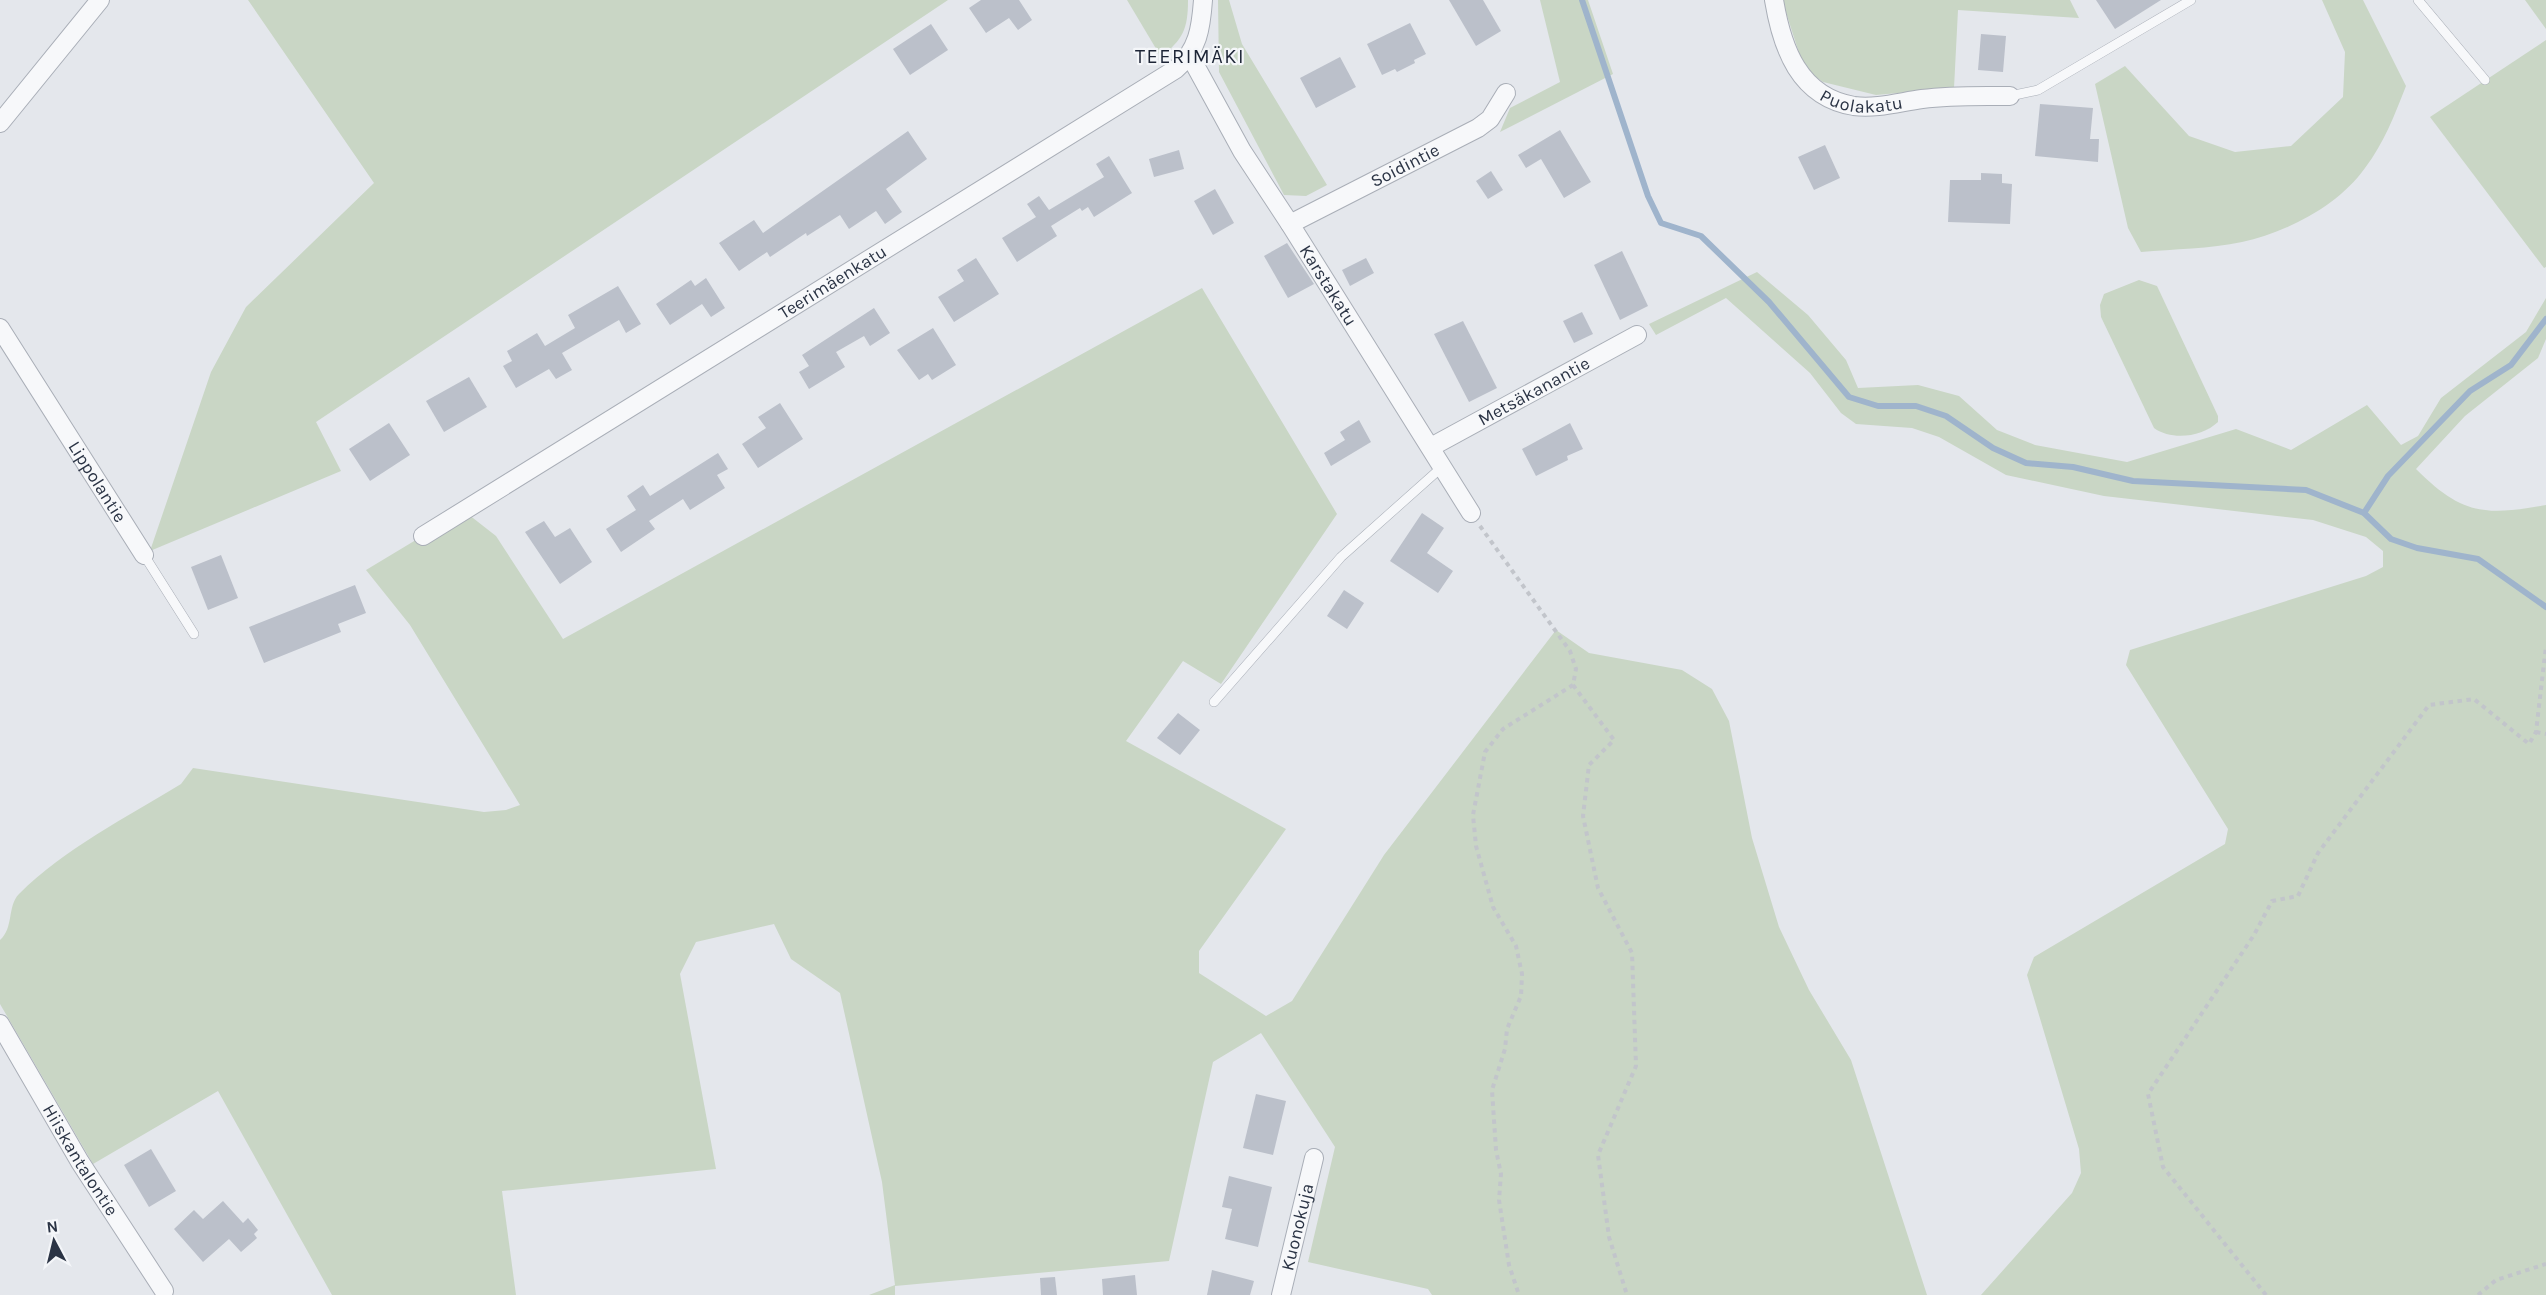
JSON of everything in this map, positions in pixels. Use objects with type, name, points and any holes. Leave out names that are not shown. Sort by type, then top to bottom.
[{"type":"street","points":[[0,123],[6,101],[100,0]]},
{"type":"street","points":[[1190,56],[1202,21],[1203,0]]},
{"type":"street","name":"Puolakatu","points":[[1774,0],[1777,21],[1794,66],[1808,84],[1830,97],[1853,106],[1881,106],[1960,95],[2010,96]]},
{"type":"street","name":"Karstakatu","points":[[1190,56],[1247,159],[1471,513]]},
{"type":"street","name":"Teerimäenkatu","points":[[423,536],[1176,69],[1190,56]]},
{"type":"street","name":"Soidintie","points":[[1290,224],[1478,128],[1490,119],[1506,93]]},
{"type":"street","name":"Lippolantie","points":[[0,328],[144,555]]},
{"type":"street","name":"Metsäkanantie","points":[[1431,447],[1637,334]]},
{"type":"street","name":"Hiiskantalontie","points":[[0,1024],[86,1172],[164,1291]]},
{"type":"street","name":"Kuonokuja","points":[[1281,1295],[1314,1158]]},
{"type":"lane","points":[[2010,96],[2038,90],[2191,0]]},
{"type":"lane","points":[[2418,0],[2485,80]]},
{"type":"lane","points":[[1214,702],[1341,557],[1442,467]]},
{"type":"lane","name":"Lippolantie","points":[[144,555],[194,634]]},
{"type":"path","points":[[1471,513],[1570,651],[1576,669],[1573,685],[1503,729],[1485,752],[1473,815],[1476,846],[1493,906],[1516,946],[1522,974],[1521,996],[1507,1029],[1505,1049],[1492,1090],[1496,1150],[1501,1174],[1499,1200],[1509,1264],[1519,1295]]},
{"type":"path","points":[[2266,1295],[2223,1238],[2163,1167],[2148,1094],[2254,935],[2272,901],[2298,896],[2318,853],[2429,705],[2474,699],[2529,744],[2536,732],[2546,646]]},
{"type":"path","points":[[1573,685],[1614,740],[1589,765],[1584,816],[1598,888],[1632,953],[1636,1066],[1598,1155],[1609,1236],[1628,1295]]},
{"type":"path","points":[[2536,732],[2546,734]]},
{"type":"path","points":[[2478,1295],[2496,1280],[2546,1264]]},
{"type":"green space","points":[[248,0],[948,0],[316,422],[341,471],[150,551],[211,372],[246,307],[374,183]]},
{"type":"green space","points":[[1127,0],[1188,0],[1187,19],[1183,33],[1161,57]]},
{"type":"green space","points":[[1218,0],[1229,0],[1242,44],[1327,185],[1306,196],[1284,195],[1219,72]]},
{"type":"green space","points":[[1540,0],[1588,0],[1613,74],[1500,132],[1510,108],[1560,82]]},
{"type":"green space","points":[[1782,0],[2070,0],[2079,18],[1958,10],[1954,88],[1876,95],[1823,82],[1810,73],[1800,56]]},
{"type":"green space","points":[[2322,0],[2363,0],[2406,86],[2383,138],[2365,168],[2354,182],[2326,205],[2310,216],[2276,232],[2230,244],[2141,252],[2128,228],[2095,84],[2125,66],[2189,136],[2235,152],[2291,146],[2343,97],[2345,52]]},
{"type":"green space","points":[[2525,0],[2546,0],[2546,29]]},
{"type":"green space","points":[[2546,40],[2546,267],[2544,268],[2430,117]]},
{"type":"green space","points":[[1757,272],[1808,315],[1846,360],[1858,388],[1918,385],[1959,396],[1997,430],[2035,445],[2127,462],[2236,429],[2291,450],[2367,405],[2401,445],[2418,436],[2441,398],[2526,332],[2546,298],[2546,339],[2538,358],[2465,416],[2416,469],[2447,496],[2461,504],[2475,508],[2490,511],[2546,505],[2546,1295],[1981,1295],[2072,1193],[2081,1173],[2079,1149],[2027,975],[2034,957],[2225,844],[2228,829],[2126,665],[2130,650],[2366,576],[2383,567],[2383,551],[2366,537],[2313,520],[2104,496],[2006,475],[1939,437],[1912,428],[1856,424],[1841,413],[1810,373],[1726,298],[1656,335],[1649,324]]},
{"type":"green space","points":[[2139,280],[2157,286],[2218,416],[2218,422],[2204,431],[2178,436],[2169,435],[2154,428],[2101,317],[2100,305],[2104,294]]},
{"type":"green space","points":[[1202,288],[1337,514],[1221,684],[1183,661],[1126,741],[1286,829],[1199,951],[1199,973],[1266,1016],[1292,1001],[1384,855],[1556,630],[1589,653],[1682,670],[1712,689],[1729,721],[1752,838],[1779,927],[1809,990],[1851,1060],[1927,1295],[1432,1295],[1428,1289],[1308,1262],[1335,1147],[1261,1033],[1213,1062],[1169,1261],[895,1286],[895,1295],[869,1295],[895,1285],[882,1182],[840,993],[791,959],[774,924],[696,942],[680,974],[716,1169],[502,1191],[516,1295],[332,1295],[218,1091],[93,1164],[0,1004],[0,940],[7,929],[15,899],[37,877],[97,834],[181,784],[193,768],[484,812],[506,810],[520,805],[410,625],[366,570],[464,511],[496,536],[563,639]]},
{"type":"building","points":[[981,0],[1019,0],[1032,20],[1018,30],[1009,18],[986,33],[969,8]]},
{"type":"building","points":[[1449,0],[1483,0],[1501,31],[1476,46]]},
{"type":"building","points":[[2096,0],[2161,0],[2115,29]]},
{"type":"building","points":[[1410,23],[1426,54],[1414,60],[1415,63],[1397,72],[1395,69],[1382,75],[1367,44]]},
{"type":"building","points":[[931,24],[948,50],[910,75],[893,49]]},
{"type":"building","points":[[1981,34],[2006,36],[2003,72],[1978,70]]},
{"type":"building","points":[[1340,57],[1356,87],[1316,108],[1300,78]]},
{"type":"building","points":[[2040,104],[2093,108],[2090,139],[2099,139],[2098,162],[2035,156]]},
{"type":"building","points":[[1560,130],[1591,182],[1564,198],[1541,159],[1526,168],[1518,155]]},
{"type":"building","points":[[908,131],[927,159],[886,189],[902,212],[885,224],[876,211],[849,229],[840,215],[807,236],[806,233],[770,257],[767,252],[739,271],[719,243],[754,220],[763,233]]},
{"type":"building","points":[[1825,145],[1840,178],[1814,190],[1798,157]]},
{"type":"building","points":[[1179,150],[1184,169],[1154,177],[1149,159]]},
{"type":"building","points":[[1109,156],[1132,193],[1094,217],[1088,207],[1082,211],[1080,208],[1051,226],[1057,236],[1017,262],[1002,238],[1036,217],[1027,204],[1039,196],[1049,210],[1104,177],[1096,164]]},
{"type":"building","points":[[1491,171],[1503,190],[1488,199],[1476,181]]},
{"type":"building","points":[[1981,173],[2002,174],[2002,183],[2012,184],[2010,224],[1948,222],[1950,180],[1981,180]]},
{"type":"building","points":[[1215,189],[1234,223],[1213,235],[1194,201]]},
{"type":"building","points":[[1287,243],[1314,284],[1288,298],[1264,256]]},
{"type":"building","points":[[1622,251],[1648,306],[1620,320],[1594,265]]},
{"type":"building","points":[[976,258],[999,294],[954,322],[938,297],[964,281],[957,270]]},
{"type":"building","points":[[1366,258],[1374,273],[1350,286],[1342,270]]},
{"type":"building","points":[[706,278],[725,308],[711,317],[702,304],[670,325],[656,304],[691,280],[695,286]]},
{"type":"building","points":[[618,286],[641,324],[626,333],[619,320],[562,353],[572,370],[556,379],[549,369],[516,388],[503,366],[512,361],[507,351],[537,333],[545,346],[575,328],[568,315]]},
{"type":"building","points":[[874,308],[890,333],[870,346],[864,336],[836,352],[845,367],[809,389],[799,372],[809,366],[802,355]]},
{"type":"building","points":[[1582,312],[1593,334],[1574,343],[1563,321]]},
{"type":"building","points":[[1463,321],[1497,388],[1469,402],[1434,334]]},
{"type":"building","points":[[933,328],[956,365],[932,380],[928,374],[919,380],[897,350]]},
{"type":"building","points":[[469,377],[487,407],[444,432],[426,401]]},
{"type":"building","points":[[780,403],[803,439],[758,468],[742,444],[766,428],[758,417]]},
{"type":"building","points":[[1359,420],[1371,442],[1331,466],[1324,453],[1345,440],[1340,432]]},
{"type":"building","points":[[389,423],[410,455],[370,481],[349,449]]},
{"type":"building","points":[[1570,423],[1583,449],[1567,456],[1568,460],[1536,476],[1522,449]]},
{"type":"building","points":[[718,453],[728,469],[717,475],[725,488],[690,510],[683,499],[649,521],[655,529],[621,552],[606,529],[636,510],[627,496],[643,485],[650,496]]},
{"type":"building","points":[[1422,513],[1444,528],[1427,553],[1453,571],[1438,593],[1390,561]]},
{"type":"building","points":[[544,521],[555,537],[570,528],[592,562],[560,584],[525,532]]},
{"type":"building","points":[[221,555],[238,598],[208,610],[191,567]]},
{"type":"building","points":[[355,585],[366,613],[338,624],[341,632],[264,663],[249,627]]},
{"type":"building","points":[[1344,590],[1364,603],[1347,629],[1327,616]]},
{"type":"building","points":[[1178,713],[1200,730],[1180,755],[1157,738]]},
{"type":"building","points":[[1256,1094],[1286,1101],[1273,1155],[1243,1148]]},
{"type":"building","points":[[151,1149],[176,1191],[149,1207],[124,1165]]},
{"type":"building","points":[[1229,1176],[1272,1187],[1258,1247],[1225,1239],[1232,1209],[1222,1207]]},
{"type":"building","points":[[223,1201],[243,1223],[248,1218],[258,1230],[254,1234],[257,1238],[241,1252],[229,1239],[203,1262],[174,1229],[194,1210],[203,1219]]},
{"type":"building","points":[[1212,1270],[1254,1281],[1250,1295],[1207,1295]]},
{"type":"building","points":[[1135,1275],[1137,1295],[1103,1295],[1102,1279]]},
{"type":"building","points":[[1055,1277],[1057,1295],[1041,1295],[1040,1278]]},
{"type":"waterway","points":[[1582,0],[1648,196],[1661,223],[1701,236],[1769,302],[1849,397],[1878,406],[1916,406],[1946,416],[1993,448],[2026,463],[2073,467],[2133,481],[2306,490],[2364,513],[2391,539],[2417,548],[2478,559],[2546,607]]},
{"type":"waterway","points":[[2364,513],[2388,476],[2470,391],[2511,365],[2546,319]]},
{"type":"district","name":"TEERIMÄKI","points":[[1190,56]]}]
